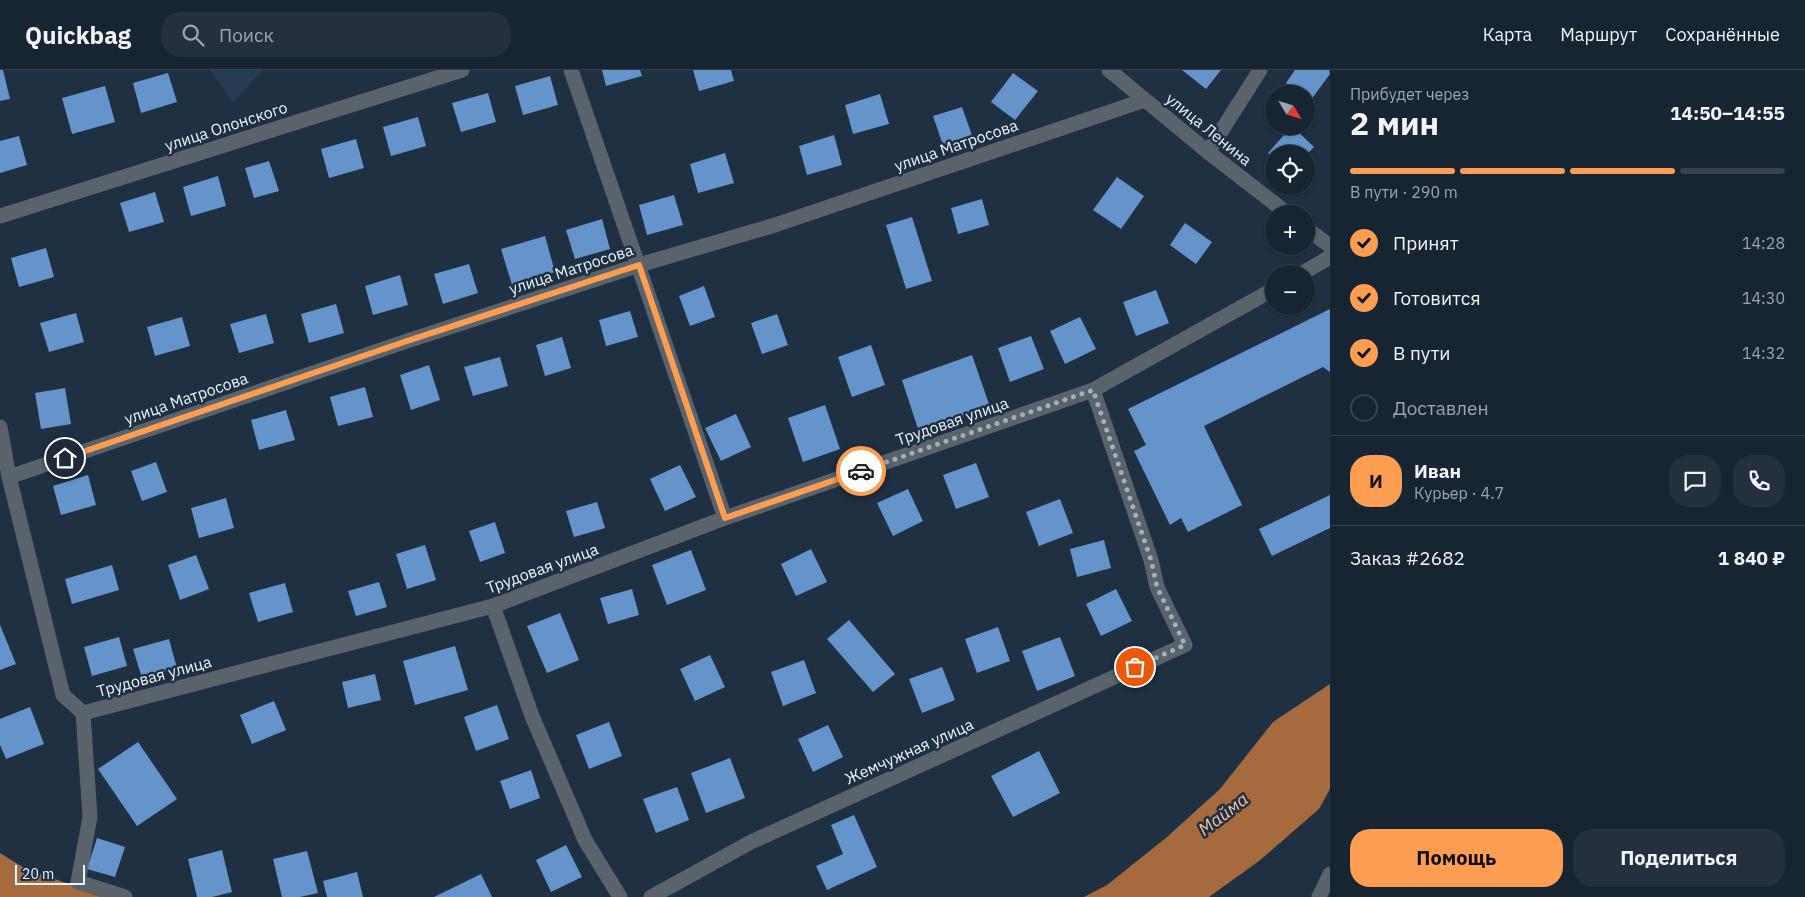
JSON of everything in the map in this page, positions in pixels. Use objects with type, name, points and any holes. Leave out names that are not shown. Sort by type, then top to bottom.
[{"type":"street","name":"улица Олонского","points":[[0,216],[462,70]]},
{"type":"street","points":[[571,70],[725,518]]},
{"type":"street","name":"улица Ленина","points":[[1109,70],[1208,152],[1276,205]]},
{"type":"street","points":[[1208,152],[1260,70]]},
{"type":"street","name":"улица Матросова","points":[[9,477],[395,345],[639,265],[775,225],[1145,100]]},
{"type":"street","points":[[1315,235],[1330,246]]},
{"type":"street","points":[[1315,266],[1330,257]]},
{"type":"street","name":"Трудовая улица","points":[[0,427],[9,477],[63,695],[83,713],[493,606],[725,518],[1093,390],[1265,294]]},
{"type":"street","name":"Жемчужная улица","points":[[651,897],[751,842],[1185,645],[1157,587],[1151,560],[1093,390]]},
{"type":"street","points":[[493,606],[532,716],[584,840],[620,897]]},
{"type":"street","points":[[83,713],[90,818],[78,882],[125,897]]},
{"type":"street","points":[[1319,897],[1330,874]]},
{"type":"shaded area","points":[[210,70],[263,70],[233,103]]},
{"type":"water","name":"Майма","points":[[1330,684],[1330,789],[1319,809],[1259,861],[1209,897],[1084,897],[1107,885],[1167,837],[1220,789],[1273,722]]},
{"type":"water","points":[[0,853],[26,869],[106,897],[0,897]]},
{"type":"building","points":[[0,70],[3,70],[10,99],[0,101]]},
{"type":"building","points":[[602,70],[640,70],[642,76],[606,86]]},
{"type":"building","points":[[693,70],[731,70],[734,81],[699,91]]},
{"type":"building","points":[[1182,70],[1221,70],[1206,89]]},
{"type":"building","points":[[1295,70],[1329,70],[1330,74],[1315,94],[1315,85],[1289,85],[1286,83]]},
{"type":"building","points":[[168,73],[177,102],[141,113],[133,83]]},
{"type":"building","points":[[1013,73],[1038,91],[1015,120],[991,102]]},
{"type":"building","points":[[550,76],[558,105],[523,115],[515,86]]},
{"type":"building","points":[[105,86],[115,122],[72,134],[62,98]]},
{"type":"building","points":[[488,93],[496,122],[461,132],[452,103]]},
{"type":"building","points":[[880,94],[889,124],[853,134],[845,105]]},
{"type":"building","points":[[962,107],[974,141],[945,151],[933,116]]},
{"type":"building","points":[[418,117],[426,146],[391,156],[383,127]]},
{"type":"building","points":[[834,135],[842,165],[807,175],[799,146]]},
{"type":"building","points":[[1284,135],[1301,135],[1312,145],[1275,145]]},
{"type":"building","points":[[19,136],[27,165],[0,173],[0,141]]},
{"type":"building","points":[[356,139],[364,168],[329,178],[321,149]]},
{"type":"building","points":[[725,153],[734,183],[698,193],[690,164]]},
{"type":"building","points":[[269,161],[279,191],[254,198],[245,168]]},
{"type":"building","points":[[218,176],[226,206],[191,216],[183,187]]},
{"type":"building","points":[[1117,177],[1144,196],[1121,229],[1093,210]]},
{"type":"building","points":[[155,192],[164,222],[129,232],[120,203]]},
{"type":"building","points":[[674,195],[683,225],[647,235],[639,205]]},
{"type":"building","points":[[982,199],[989,225],[958,234],[951,208]]},
{"type":"building","points":[[912,217],[932,281],[906,289],[886,225]]},
{"type":"building","points":[[602,219],[610,249],[575,259],[566,230]]},
{"type":"building","points":[[1185,223],[1212,242],[1196,264],[1170,245]]},
{"type":"building","points":[[545,236],[555,272],[512,285],[501,249]]},
{"type":"building","points":[[46,248],[54,277],[19,287],[11,258]]},
{"type":"building","points":[[469,264],[478,293],[443,304],[434,274]]},
{"type":"building","points":[[400,275],[408,305],[373,315],[365,286]]},
{"type":"building","points":[[704,286],[715,317],[690,326],[679,296]]},
{"type":"building","points":[[1156,290],[1169,323],[1136,336],[1123,302]]},
{"type":"building","points":[[336,304],[344,333],[309,343],[301,314]]},
{"type":"building","points":[[1330,309],[1330,372],[1323,367],[1204,426],[1242,505],[1188,532],[1181,518],[1170,525],[1134,451],[1146,445],[1128,409]]},
{"type":"building","points":[[630,311],[638,337],[606,346],[599,320]]},
{"type":"building","points":[[76,313],[84,342],[49,352],[40,323]]},
{"type":"building","points":[[266,314],[274,343],[239,353],[230,324]]},
{"type":"building","points":[[777,314],[788,345],[762,354],[751,323]]},
{"type":"building","points":[[182,317],[190,346],[155,356],[147,327]]},
{"type":"building","points":[[1080,317],[1096,349],[1065,364],[1050,331]]},
{"type":"building","points":[[1031,336],[1044,369],[1010,382],[998,348]]},
{"type":"building","points":[[562,337],[571,368],[545,376],[536,345]]},
{"type":"building","points":[[871,345],[885,385],[852,397],[838,357]]},
{"type":"building","points":[[972,355],[990,407],[919,432],[902,380]]},
{"type":"building","points":[[500,357],[508,386],[473,396],[464,367]]},
{"type":"building","points":[[429,365],[440,400],[411,410],[400,375]]},
{"type":"building","points":[[365,387],[373,417],[338,426],[330,397]]},
{"type":"building","points":[[65,388],[71,424],[41,429],[35,393]]},
{"type":"building","points":[[825,405],[840,449],[803,462],[788,418]]},
{"type":"building","points":[[286,410],[295,440],[259,450],[251,420]]},
{"type":"building","points":[[736,414],[751,447],[721,461],[705,428]]},
{"type":"building","points":[[156,462],[167,492],[142,501],[131,471]]},
{"type":"building","points":[[976,463],[989,497],[956,509],[943,475]]},
{"type":"building","points":[[680,465],[696,497],[665,511],[650,479]]},
{"type":"building","points":[[88,475],[96,505],[61,515],[53,486]]},
{"type":"building","points":[[908,489],[923,521],[893,536],[877,503]]},
{"type":"building","points":[[1330,495],[1330,528],[1272,556],[1259,529]]},
{"type":"building","points":[[226,498],[234,528],[199,538],[191,508]]},
{"type":"building","points":[[1060,499],[1073,533],[1039,546],[1026,512]]},
{"type":"building","points":[[597,502],[605,528],[574,537],[566,511]]},
{"type":"building","points":[[495,522],[505,553],[480,562],[469,531]]},
{"type":"building","points":[[1104,540],[1111,568],[1077,577],[1070,549]]},
{"type":"building","points":[[425,545],[436,580],[407,589],[396,554]]},
{"type":"building","points":[[811,549],[827,582],[796,596],[781,564]]},
{"type":"building","points":[[691,550],[706,590],[667,605],[652,565]]},
{"type":"building","points":[[196,555],[209,589],[180,600],[168,565]]},
{"type":"building","points":[[112,565],[119,590],[72,604],[65,579]]},
{"type":"building","points":[[379,582],[387,607],[356,616],[348,591]]},
{"type":"building","points":[[285,583],[293,612],[258,622],[249,593]]},
{"type":"building","points":[[632,589],[639,615],[608,624],[600,598]]},
{"type":"building","points":[[1116,589],[1132,621],[1101,636],[1086,604]]},
{"type":"building","points":[[560,613],[579,660],[547,673],[527,626]]},
{"type":"building","points":[[849,620],[895,674],[873,692],[827,639]]},
{"type":"building","points":[[0,625],[16,664],[0,670]]},
{"type":"building","points":[[998,627],[1010,661],[977,673],[965,639]]},
{"type":"building","points":[[119,637],[127,666],[92,676],[84,647]]},
{"type":"building","points":[[1060,637],[1075,676],[1037,691],[1022,651]]},
{"type":"building","points":[[169,639],[177,668],[142,678],[133,649]]},
{"type":"building","points":[[455,646],[468,690],[415,705],[403,661]]},
{"type":"building","points":[[710,655],[725,687],[695,701],[680,669]]},
{"type":"building","points":[[804,660],[816,693],[783,706],[771,672]]},
{"type":"building","points":[[942,667],[955,700],[922,713],[909,679]]},
{"type":"building","points":[[375,674],[381,700],[348,708],[342,682]]},
{"type":"building","points":[[274,701],[286,730],[252,744],[240,715]]},
{"type":"building","points":[[497,705],[509,739],[476,751],[464,717]]},
{"type":"building","points":[[30,707],[44,744],[6,759],[0,745],[0,719]]},
{"type":"building","points":[[609,722],[622,756],[589,769],[576,735]]},
{"type":"building","points":[[828,725],[843,757],[813,772],[798,739]]},
{"type":"building","points":[[138,742],[177,799],[137,826],[98,769]]},
{"type":"building","points":[[1039,751],[1060,793],[1013,817],[991,776]]},
{"type":"building","points":[[730,758],[745,798],[706,813],[691,773]]},
{"type":"building","points":[[531,770],[540,798],[510,809],[500,781]]},
{"type":"building","points":[[677,787],[689,820],[656,833],[643,799]]},
{"type":"building","points":[[854,815],[877,867],[827,890],[816,866],[843,854],[831,825]]},
{"type":"building","points":[[97,838],[125,847],[115,877],[87,869]]},
{"type":"building","points":[[566,845],[582,877],[551,892],[536,860]]},
{"type":"building","points":[[222,850],[232,892],[212,897],[197,897],[188,859]]},
{"type":"building","points":[[307,851],[318,893],[300,897],[282,897],[273,859]]},
{"type":"building","points":[[357,872],[363,897],[327,897],[323,881]]},
{"type":"building","points":[[481,874],[492,897],[434,897]]},
{"type":"way so far","points":[[861,471],[1093,390],[1151,560],[1157,587],[1185,645],[1135,667]]},
{"type":"route","points":[[65,458],[404,342],[639,265],[725,518],[861,471]]}]
